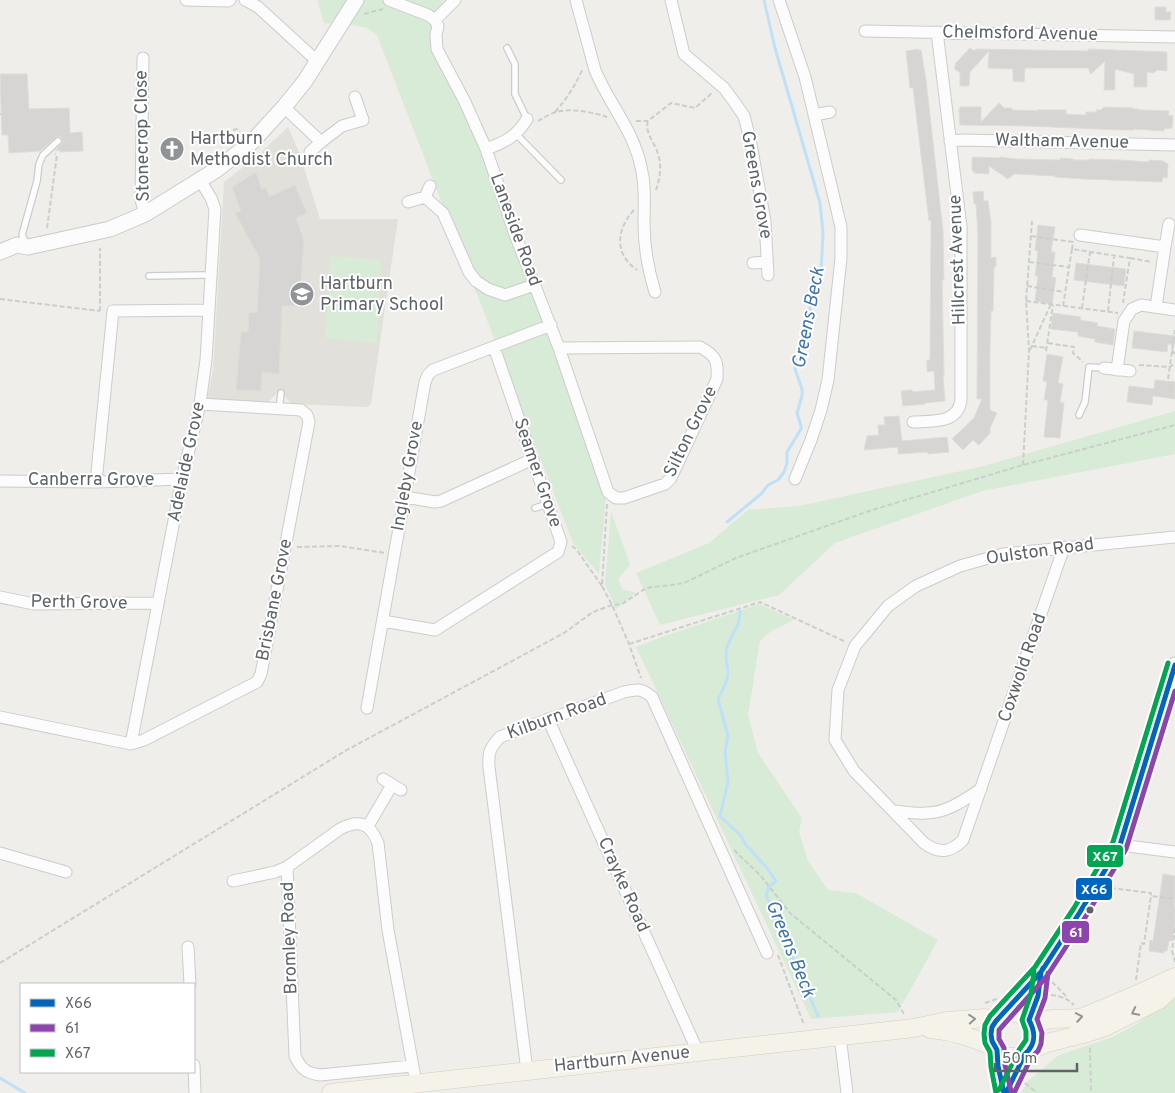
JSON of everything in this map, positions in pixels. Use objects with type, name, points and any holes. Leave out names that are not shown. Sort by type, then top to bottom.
[{"type":"main road","points":[[1030,1021],[1081,1018],[1175,977]]},
{"type":"main road","points":[[1027,1052],[1034,1042],[1035,1031],[1030,1021],[1017,1013],[1008,1014],[998,1019],[992,1027],[991,1034],[995,1048],[1005,1056],[1015,1057],[1027,1052],[1047,1043],[1106,1027],[1159,1000],[1175,985]]},
{"type":"main road","name":"Hartburn Avenue","points":[[331,1093],[840,1036],[910,1022],[998,1019]]},
{"type":"main road","name":"Hartburn Avenue","points":[[910,1022],[967,1036],[995,1048]]},
{"type":"street","points":[[186,0],[230,0]]},
{"type":"street","points":[[245,0],[258,7],[317,61]]},
{"type":"street","points":[[388,4],[428,15],[435,20],[455,0]]},
{"type":"street","points":[[576,0],[595,69],[610,101],[622,119],[636,149],[642,168],[645,196],[645,249],[648,270],[655,292]]},
{"type":"street","name":"Greens Grove","points":[[671,0],[686,40],[684,54],[724,88],[744,116],[765,220],[768,276]]},
{"type":"street","points":[[779,0],[806,77],[841,227],[841,258],[828,380],[816,425],[794,479]]},
{"type":"street","points":[[0,252],[17,245],[28,247],[110,229],[145,214],[216,170],[252,142],[284,107],[305,81],[352,6]]},
{"type":"street","name":"Laneside Road","points":[[435,20],[438,26],[436,35],[437,49],[465,102],[486,149],[516,237],[551,325],[608,492]]},
{"type":"street","name":"Chelmsford Avenue","points":[[865,31],[1175,37]]},
{"type":"street","name":"Hillcrest Avenue","points":[[913,422],[948,419],[955,414],[961,404],[961,227],[937,32]]},
{"type":"street","name":"Stonecrop Close","points":[[143,58],[141,200],[145,214]]},
{"type":"street","points":[[310,152],[342,126],[363,120],[355,96]]},
{"type":"street","points":[[284,107],[321,142]]},
{"type":"street","points":[[814,115],[830,112]]},
{"type":"street","points":[[486,149],[509,139],[522,127]]},
{"type":"street","name":"Waltham Avenue","points":[[950,141],[1175,145]]},
{"type":"street","name":"Adelaide Grove","points":[[131,744],[182,480],[200,404],[206,360],[215,209],[211,198],[200,180]]},
{"type":"street","points":[[408,202],[425,197],[430,186]]},
{"type":"street","points":[[425,197],[443,213],[469,272],[476,281],[488,289],[505,295],[534,285]]},
{"type":"street","points":[[1156,307],[1169,224]]},
{"type":"street","points":[[1080,235],[1165,247]]},
{"type":"street","points":[[0,262],[28,247]]},
{"type":"street","points":[[753,263],[767,262]]},
{"type":"street","points":[[1117,370],[1124,314],[1141,306],[1175,310]]},
{"type":"street","points":[[96,482],[113,311],[209,310]]},
{"type":"street","name":"Ingleby Grove","points":[[367,708],[425,382],[428,375],[434,370],[551,325]]},
{"type":"street","name":"Seamer Grove","points":[[383,621],[435,630],[558,552],[562,542],[494,347]]},
{"type":"street","name":"Silton Grove","points":[[559,348],[700,347],[711,353],[718,364],[717,379],[671,478],[665,484],[624,498],[616,498],[608,492]]},
{"type":"street","points":[[1104,368],[1117,370],[1134,368]]},
{"type":"street","name":"Brisbane Grove","points":[[131,744],[144,740],[257,682],[261,674],[309,422],[307,415],[301,410],[200,404]]},
{"type":"street","points":[[405,497],[441,502],[533,459]]},
{"type":"street","name":"Canberra Grove","points":[[0,481],[96,482],[182,480]]},
{"type":"street","name":"Oulston Road","points":[[894,811],[854,771],[835,740],[838,690],[855,646],[888,606],[916,586],[960,566],[1003,554],[1175,536]]},
{"type":"street","name":"Coxwold Road","points":[[894,811],[924,843],[934,850],[946,851],[956,847],[963,840],[1064,547]]},
{"type":"street","name":"Perth Grove","points":[[0,597],[34,604],[158,603]]},
{"type":"street","points":[[1030,1021],[1045,975],[1120,845],[1171,687],[1175,664]]},
{"type":"street","name":"Kilburn Road","points":[[527,1071],[488,756],[492,746],[500,737],[633,690],[646,692]]},
{"type":"street","points":[[646,692],[652,697],[767,945]]},
{"type":"street","points":[[0,717],[131,744]]},
{"type":"street","name":"Crayke Road","points":[[548,719],[698,1052]]},
{"type":"street","points":[[392,785],[368,826],[378,843],[388,930],[416,1083]]},
{"type":"street","points":[[894,811],[926,813],[940,811],[955,805],[981,789]]},
{"type":"street","name":"Bromley Road","points":[[368,826],[359,824],[349,825],[340,829],[287,867],[295,1056],[299,1065],[305,1070],[311,1074],[320,1075],[412,1066]]},
{"type":"street","points":[[1120,845],[1175,852]]},
{"type":"street","points":[[0,853],[66,872]]},
{"type":"street","points":[[233,881],[275,872],[287,867]]},
{"type":"street","points":[[188,947],[190,983]]},
{"type":"street","points":[[998,1019],[1045,975]]},
{"type":"street","points":[[840,1036],[847,1093]]},
{"type":"street","points":[[995,1048],[1005,1093]]},
{"type":"street","points":[[1005,1093],[1027,1052]]},
{"type":"street","points":[[194,1073],[195,1093]]},
{"type":"lane","points":[[507,48],[515,64],[515,94],[522,127],[561,180]]},
{"type":"lane","points":[[28,247],[22,235],[23,227],[37,181],[39,164],[43,154],[58,141]]},
{"type":"lane","points":[[149,276],[204,275]]},
{"type":"lane","points":[[1079,415],[1085,402],[1089,366],[1104,368]]},
{"type":"lane","points":[[280,409],[281,393]]},
{"type":"lane","points":[[536,508],[548,503]]},
{"type":"path","points":[[352,6],[360,18],[364,14],[388,4]]},
{"type":"path","points":[[555,112],[577,81],[586,60],[592,58]]},
{"type":"path","points":[[522,127],[555,112],[573,111],[590,112],[616,120],[628,118],[637,121],[648,121],[671,103],[695,108],[714,92]]},
{"type":"path","points":[[648,121],[647,130],[660,162],[659,178],[654,192]]},
{"type":"path","points":[[233,130],[237,129],[240,132]]},
{"type":"path","points":[[46,228],[57,155],[47,150]]},
{"type":"path","points":[[639,206],[626,219],[622,228],[620,248],[628,263],[643,274]]},
{"type":"path","points":[[1023,465],[1029,351],[1026,301],[1032,221]]},
{"type":"path","points":[[1031,236],[1073,242],[1063,306]]},
{"type":"path","points":[[0,299],[100,312],[100,248]]},
{"type":"path","points":[[1072,249],[1162,264]]},
{"type":"path","points":[[1082,308],[1090,252]]},
{"type":"path","points":[[1108,311],[1114,256]]},
{"type":"path","points":[[1026,301],[1124,314],[1130,258]]},
{"type":"path","points":[[1029,262],[1069,267]]},
{"type":"path","points":[[1027,286],[1065,292]]},
{"type":"path","points":[[1031,346],[1047,350],[1052,304]]},
{"type":"path","points":[[1029,351],[1052,304]]},
{"type":"path","points":[[1168,379],[1175,330]]},
{"type":"path","points":[[1048,343],[1074,346],[1073,353],[1089,366]]},
{"type":"path","points":[[1172,350],[1175,355]]},
{"type":"path","points":[[1134,368],[1170,367],[1175,363]]},
{"type":"path","points":[[0,963],[345,751],[564,633],[593,612],[612,605],[622,604],[651,587],[672,586],[684,583],[736,558],[869,511],[1023,465],[1175,426]]},
{"type":"path","points":[[602,586],[608,492]]},
{"type":"path","points":[[562,542],[576,549],[602,586],[629,644],[646,692]]},
{"type":"path","points":[[285,547],[340,546],[394,555]]},
{"type":"path","points":[[629,644],[760,602],[855,646]]},
{"type":"path","points":[[734,850],[761,876],[790,913],[896,1000],[910,1022]]},
{"type":"path","points":[[1108,887],[1151,893],[1152,896],[1175,899]]},
{"type":"path","points":[[1135,985],[1141,943],[1144,944],[1152,896]]},
{"type":"path","points":[[1175,928],[1172,951],[1175,962]]},
{"type":"path","points":[[767,945],[777,951],[809,1039]]},
{"type":"path","points":[[1045,975],[1069,1000]]},
{"type":"path","points":[[1024,1082],[1037,1093]]},
{"type":"shaded area","name":"Hartburn Primary School","points":[[288,127],[299,152],[320,219],[398,219],[371,404],[367,407],[292,404],[279,391],[267,403],[207,400],[213,370],[224,182],[256,157]]},
{"type":"green space","points":[[317,0],[443,0],[437,38],[439,38],[486,152],[606,496],[599,574],[573,543],[377,35],[367,28],[324,23]]},
{"type":"green space","points":[[330,256],[381,260],[377,343],[325,338]]},
{"type":"green space","points":[[1175,411],[1175,454],[982,491],[835,543],[779,595],[660,625],[636,573],[709,543],[748,510],[799,506],[984,466]]},
{"type":"green space","points":[[611,511],[630,565],[618,579],[623,590],[636,592],[616,609],[605,584]]},
{"type":"green space","points":[[759,604],[794,620],[771,631],[760,641],[748,715],[758,753],[802,818],[799,832],[808,861],[828,890],[856,893],[938,940],[898,1012],[811,1019],[636,647]]},
{"type":"green space","points":[[1175,990],[1175,1093],[1021,1093],[1028,1081],[1059,1055],[1113,1037],[1140,1022]]},
{"type":"building","points":[[1155,7],[1166,7],[1166,12],[1171,12],[1170,20],[1155,20]]},
{"type":"building","points":[[970,48],[974,51],[976,49],[1088,51],[1088,49],[1167,52],[1167,71],[1147,72],[1147,87],[1134,87],[1134,74],[1115,69],[1115,90],[1104,90],[1105,61],[1091,74],[1088,68],[1025,68],[1024,82],[1013,81],[1013,69],[988,68],[989,51],[970,72],[969,86],[960,86],[960,73],[954,68],[955,64]]},
{"type":"building","points":[[919,49],[919,51],[921,50],[926,80],[943,231],[943,375],[945,401],[903,406],[901,391],[935,390],[934,371],[927,372],[927,360],[930,360],[931,220],[929,221],[913,88],[910,88],[906,51]]},
{"type":"building","points":[[0,74],[27,74],[29,109],[69,108],[70,133],[82,132],[83,151],[55,151],[63,142],[61,137],[57,136],[40,151],[9,153],[8,135],[2,135]]},
{"type":"building","points":[[999,103],[1004,108],[1012,108],[1012,110],[1066,110],[1066,114],[1086,115],[1086,112],[1097,112],[1096,110],[1101,110],[1104,107],[1169,111],[1168,115],[1173,116],[1172,128],[1164,129],[1164,131],[960,125],[960,107],[981,107],[981,122]]},
{"type":"building","points":[[972,158],[1163,161],[1168,164],[1167,178],[1163,177],[1162,182],[1014,174],[1008,179],[989,166],[989,174],[974,173],[972,171]]},
{"type":"building","points":[[256,172],[262,190],[266,187],[269,197],[295,185],[307,213],[296,218],[304,241],[299,306],[282,306],[279,374],[262,372],[261,391],[236,390],[241,332],[248,332],[249,313],[257,312],[260,259],[235,213],[241,211],[232,187]]},
{"type":"building","points":[[983,191],[984,201],[988,201],[991,222],[991,258],[996,257],[993,311],[991,311],[990,410],[997,413],[990,428],[990,433],[979,445],[973,440],[963,450],[952,439],[974,418],[982,399],[977,399],[978,235],[976,204],[974,204],[973,192]]},
{"type":"building","points":[[1038,225],[1055,227],[1051,252],[1055,252],[1052,277],[1056,278],[1052,304],[1035,301],[1038,251],[1035,250]]},
{"type":"building","points":[[1076,263],[1126,269],[1124,286],[1074,280]]},
{"type":"building","points":[[1053,313],[1081,317],[1080,320],[1098,323],[1097,326],[1115,329],[1113,345],[1095,342],[1095,339],[1078,336],[1078,332],[1051,329]]},
{"type":"building","points":[[1134,331],[1175,336],[1175,345],[1168,344],[1167,352],[1132,348]]},
{"type":"building","points":[[1047,354],[1063,357],[1058,383],[1063,384],[1060,402],[1064,403],[1060,438],[1044,437],[1048,400],[1044,400],[1047,382],[1043,381]]},
{"type":"building","points":[[1155,380],[1175,382],[1175,399],[1153,396],[1152,405],[1127,402],[1129,386],[1154,389]]},
{"type":"building","points":[[899,416],[902,441],[947,437],[949,452],[898,454],[898,447],[864,450],[867,436],[879,435],[878,425],[885,425],[884,417]]},
{"type":"building","points":[[1163,874],[1175,876],[1174,930],[1172,941],[1169,941],[1167,951],[1164,951],[1164,953],[1149,951],[1150,940],[1153,941]]},
{"type":"waterway","name":"Greens Beck","points":[[727,522],[761,494],[768,485],[778,480],[784,472],[787,463],[787,452],[801,429],[797,413],[802,389],[795,369],[810,327],[810,302],[821,273],[823,233],[820,203],[775,48],[764,0]]},
{"type":"waterway","name":"Greens Beck","points":[[740,611],[737,626],[726,650],[728,674],[718,699],[728,736],[725,752],[728,782],[720,816],[741,836],[746,845],[776,881],[769,887],[766,895],[818,1016]]},
{"type":"waterway","points":[[0,1078],[25,1093]]},
{"type":"transit line","name":"X67","points":[[996,1093],[990,1052],[985,1043],[985,1025],[990,1016],[1035,967],[1074,908],[1113,842],[1168,663]]},
{"type":"transit line","name":"X66","points":[[1004,1093],[998,1066],[997,1050],[992,1041],[992,1027],[1041,972],[1120,845],[1175,665]]},
{"type":"transit line","name":"61","points":[[1011,1091],[1005,1065],[1004,1048],[999,1039],[999,1030],[1047,976],[1126,849],[1175,691]]},
{"type":"transit line","name":"X66","points":[[1006,1093],[1033,1042],[1034,1034],[1029,1020],[1038,996],[1043,968]]},
{"type":"transit line","name":"X67","points":[[999,1090],[1026,1040],[1026,1031],[1022,1020],[1031,994],[1034,971]]},
{"type":"transit line","name":"61","points":[[1014,1093],[1031,1058],[1038,1051],[1041,1044],[1042,1033],[1037,1019],[1045,998],[1048,973]]},
{"type":"place","name":"Hartburn Methodist Church","points":[[172,149]]},
{"type":"place","name":"Hartburn Primary School","points":[[302,294]]}]
